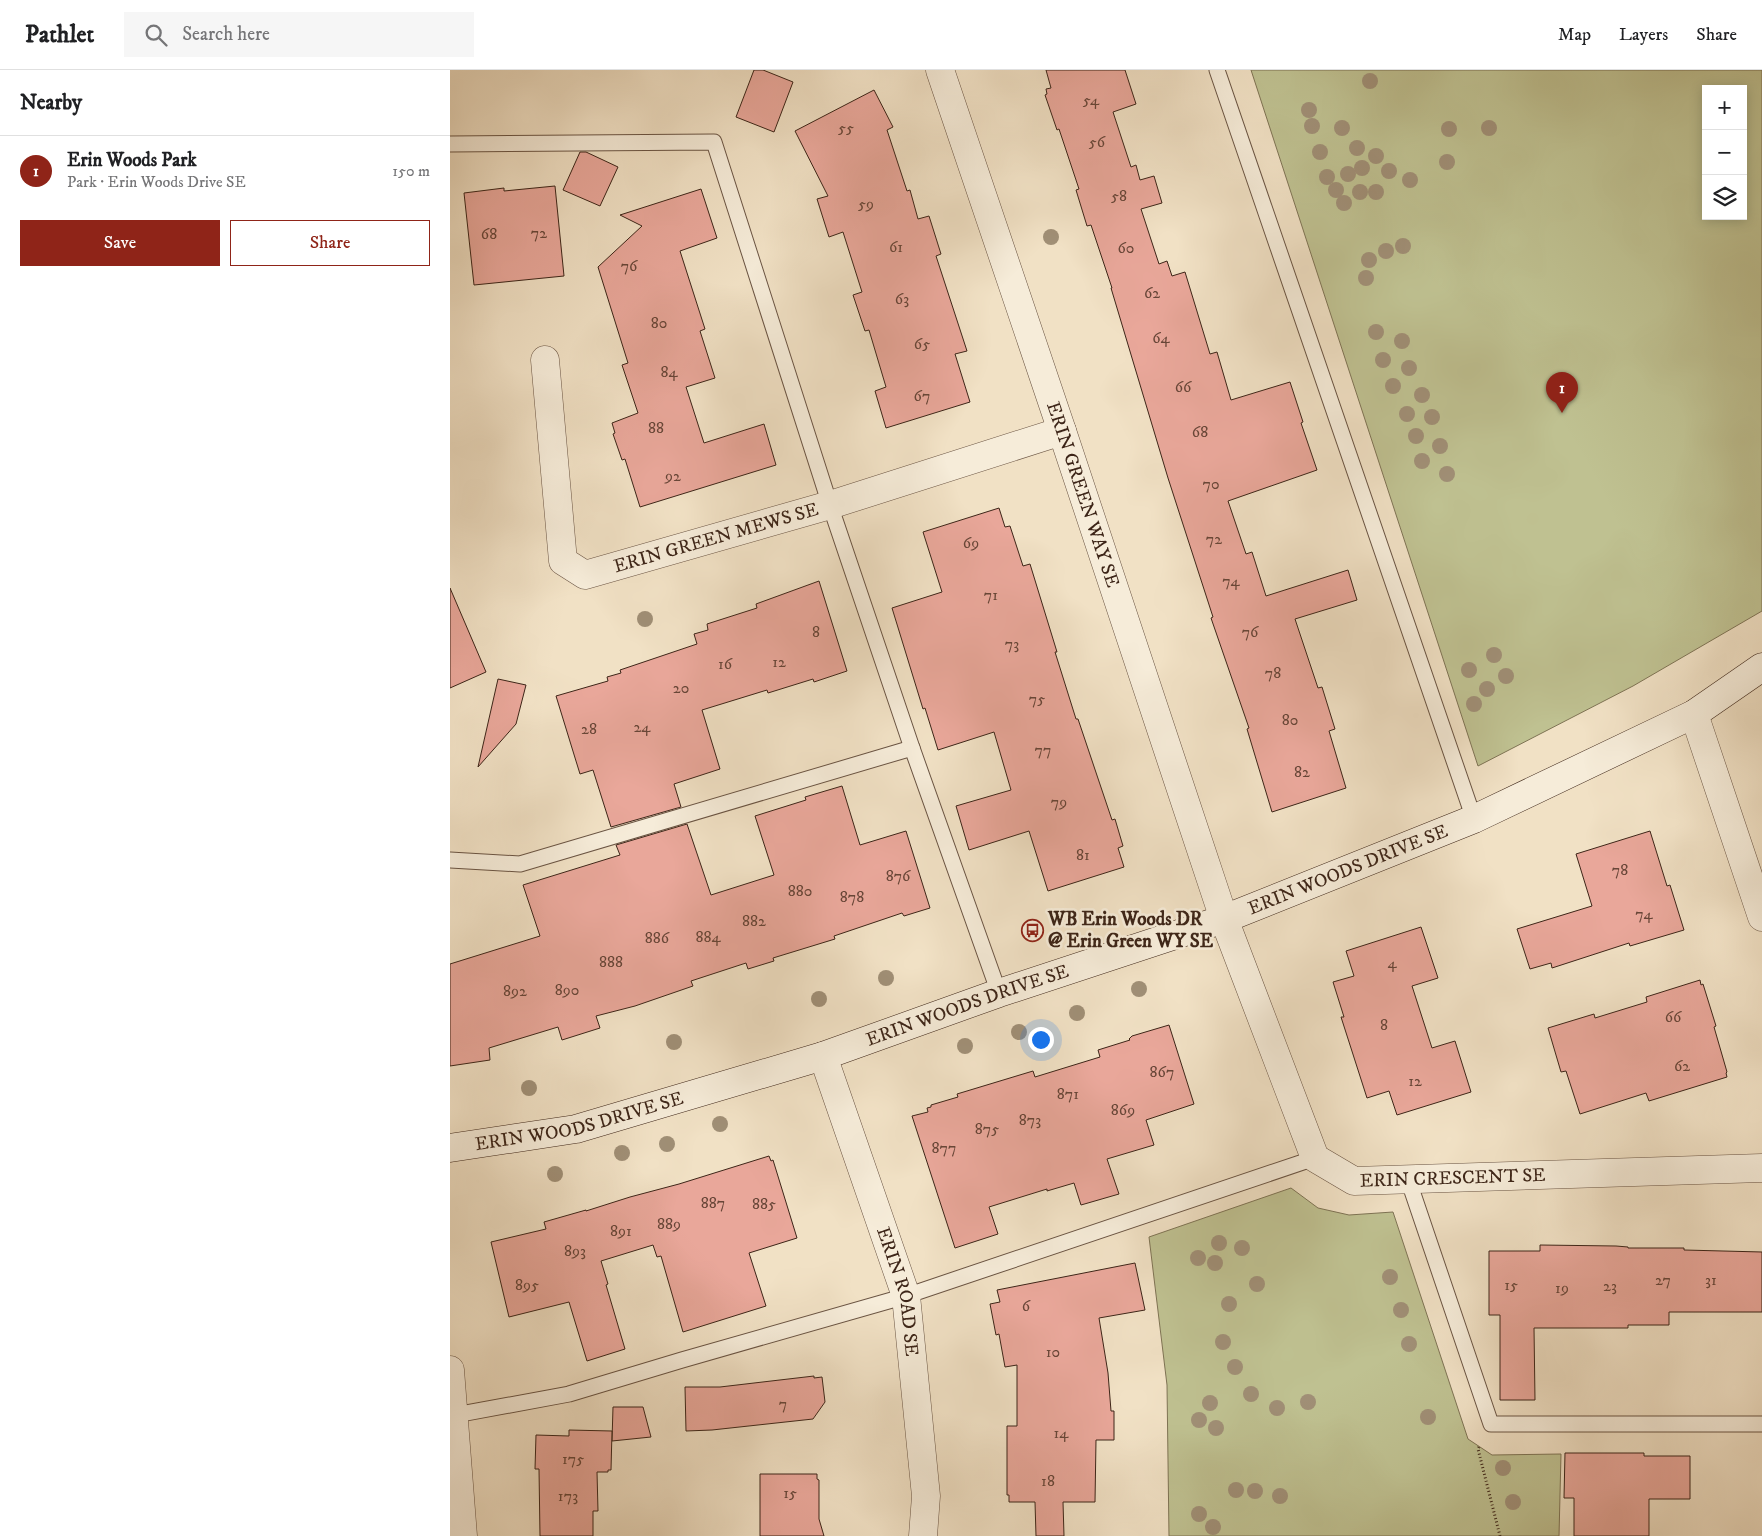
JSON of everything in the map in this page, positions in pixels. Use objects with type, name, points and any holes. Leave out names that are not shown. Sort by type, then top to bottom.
[{"type":"street","name":"ERIN GREEN WAY SE","points":[[940,70],[1224,919]]},
{"type":"street","name":"ERIN GREEN MEWS SE","points":[[545,360],[563,561],[586,575],[830,505],[1062,431]]},
{"type":"street","name":"ERIN WOODS DRIVE SE","points":[[450,1148],[576,1129],[823,1056],[999,993],[1224,919],[1474,819],[1694,714],[1762,668]]},
{"type":"street","points":[[1694,714],[1762,916]]},
{"type":"street","points":[[1224,919],[1315,1158]]},
{"type":"street","name":"ERIN ROAD SE","points":[[823,1056],[906,1296],[926,1496],[923,1536]]},
{"type":"street","name":"ERIN CRESCENT SE","points":[[1315,1158],[1354,1180],[1762,1168]]},
{"type":"street","points":[[450,1370],[452,1416],[463,1536]]},
{"type":"lane","points":[[1217,70],[1474,819]]},
{"type":"lane","points":[[450,144],[714,142],[830,505],[912,748],[999,993]]},
{"type":"lane","points":[[450,860],[520,864],[912,748]]},
{"type":"lane","points":[[452,1416],[569,1394],[906,1296],[1315,1158]]},
{"type":"lane","points":[[1408,1179],[1491,1424],[1762,1424]]},
{"type":"path","points":[[1491,1424],[1478,1449],[1500,1536]]},
{"type":"green space","points":[[1251,70],[1762,70],[1762,611],[1633,686],[1478,766]]},
{"type":"green space","points":[[1291,1188],[1318,1208],[1349,1215],[1393,1212],[1468,1439],[1492,1455],[1561,1454],[1559,1536],[1169,1536],[1167,1385],[1149,1237]]},
{"type":"building","points":[[754,70],[763,70],[793,82],[774,132],[736,117]]},
{"type":"building","points":[[1046,70],[1125,70],[1136,104],[1113,112],[1131,167],[1136,165],[1140,180],[1154,176],[1162,203],[1141,209],[1159,264],[1167,261],[1172,276],[1185,272],[1210,354],[1217,352],[1231,400],[1290,382],[1303,422],[1301,423],[1317,470],[1228,501],[1246,554],[1252,552],[1266,596],[1348,570],[1357,600],[1295,619],[1318,688],[1322,687],[1335,729],[1329,731],[1346,788],[1272,812],[1247,729],[1249,728],[1211,618],[1213,617],[1168,478],[1112,288],[1091,225],[1087,226],[1076,190],[1079,189],[1059,129],[1057,130],[1045,95],[1047,94],[1046,89],[1051,88]]},
{"type":"building","points":[[874,90],[893,127],[887,130],[907,191],[910,190],[918,219],[929,216],[941,254],[936,256],[967,351],[955,354],[970,402],[886,428],[875,391],[886,387],[869,330],[865,331],[853,295],[862,292],[843,232],[829,237],[817,199],[828,196],[795,131]]},
{"type":"building","points":[[580,152],[586,152],[618,167],[600,206],[563,190]]},
{"type":"building","points":[[555,186],[564,276],[474,285],[464,193],[504,188],[504,191]]},
{"type":"building","points":[[701,189],[717,238],[680,251],[705,329],[700,331],[715,378],[686,387],[704,443],[764,424],[776,465],[640,507],[625,459],[622,460],[613,434],[615,433],[612,423],[638,413],[622,365],[628,363],[598,267],[642,226],[620,215]]},
{"type":"building","points":[[999,508],[1005,527],[1010,526],[1023,566],[1030,564],[1076,719],[1078,719],[1112,820],[1115,819],[1123,846],[1118,848],[1124,867],[1048,891],[1029,831],[969,850],[956,806],[1011,790],[994,732],[938,750],[925,708],[923,709],[892,608],[942,592],[923,532]]},
{"type":"building","points":[[819,581],[847,671],[814,682],[813,679],[768,693],[767,690],[702,710],[720,769],[674,784],[681,807],[611,827],[593,770],[580,774],[556,696],[608,681],[607,677],[621,673],[620,670],[697,644],[694,634],[708,630],[707,624],[757,608],[756,604]]},
{"type":"building","points":[[450,588],[486,672],[450,688]]},
{"type":"building","points":[[498,679],[526,685],[516,724],[478,767]]},
{"type":"building","points":[[842,786],[860,845],[906,831],[930,908],[904,916],[902,913],[834,936],[835,939],[773,958],[774,961],[748,969],[746,963],[691,981],[693,986],[635,1006],[596,1016],[600,1028],[562,1040],[558,1027],[489,1048],[490,1060],[450,1066],[450,964],[540,936],[523,885],[620,855],[616,845],[687,824],[711,895],[774,875],[755,816],[806,800],[805,797]]},
{"type":"building","points":[[1650,831],[1667,886],[1670,885],[1684,930],[1630,946],[1629,943],[1552,968],[1551,963],[1530,969],[1517,929],[1592,906],[1576,854]]},
{"type":"building","points":[[1421,927],[1438,978],[1412,986],[1432,1048],[1455,1041],[1471,1092],[1397,1115],[1389,1091],[1367,1098],[1341,1017],[1344,1017],[1333,982],[1354,976],[1346,951]]},
{"type":"building","points":[[1700,980],[1701,985],[1703,984],[1716,1026],[1714,1027],[1727,1077],[1649,1101],[1646,1093],[1580,1114],[1566,1071],[1561,1072],[1548,1028],[1594,1014],[1595,1018],[1647,1002],[1646,997]]},
{"type":"building","points":[[1169,1025],[1194,1104],[1146,1120],[1154,1145],[1107,1159],[1119,1194],[1081,1205],[1074,1183],[1047,1191],[1047,1189],[989,1207],[998,1234],[955,1248],[912,1116],[928,1112],[927,1108],[931,1107],[931,1105],[958,1097],[957,1094],[1033,1071],[1035,1077],[1100,1057],[1098,1050],[1130,1040],[1132,1036]]},
{"type":"building","points":[[769,1156],[771,1161],[773,1160],[797,1238],[749,1253],[766,1306],[683,1332],[661,1256],[657,1257],[653,1245],[601,1261],[625,1349],[587,1361],[569,1302],[509,1317],[491,1242],[546,1229],[544,1222],[679,1184]]},
{"type":"building","points":[[1540,1245],[1684,1248],[1684,1250],[1762,1252],[1762,1312],[1669,1312],[1669,1325],[1628,1325],[1628,1328],[1534,1328],[1535,1400],[1500,1400],[1500,1315],[1489,1315],[1489,1251],[1540,1251]]},
{"type":"building","points":[[1135,1263],[1145,1310],[1099,1318],[1108,1373],[1111,1411],[1114,1411],[1114,1440],[1096,1440],[1095,1502],[1063,1502],[1064,1536],[1036,1536],[1035,1502],[1009,1502],[1009,1495],[1007,1495],[1007,1426],[1017,1426],[1017,1365],[1005,1367],[999,1334],[996,1335],[990,1304],[1000,1302],[997,1290]]},
{"type":"building","points":[[814,1376],[814,1378],[822,1377],[825,1402],[813,1419],[686,1431],[685,1387],[720,1387]]},
{"type":"building","points":[[613,1407],[643,1407],[651,1437],[612,1441]]},
{"type":"building","points":[[569,1430],[612,1431],[611,1470],[608,1470],[608,1472],[597,1472],[598,1511],[593,1511],[593,1536],[540,1536],[539,1469],[535,1469],[536,1435],[569,1436]]},
{"type":"building","points":[[1565,1453],[1644,1453],[1644,1456],[1690,1456],[1690,1499],[1649,1499],[1649,1536],[1574,1536],[1574,1498],[1564,1498]]},
{"type":"building","points":[[760,1474],[817,1474],[817,1479],[819,1480],[819,1519],[824,1536],[760,1536]]},
{"type":"place","name":"Erin Woods Park","points":[[1562,413]]},
{"type":"place","name":"WB Erin Woods DR @ Erin Green WY SE","points":[[1032,930]]}]
